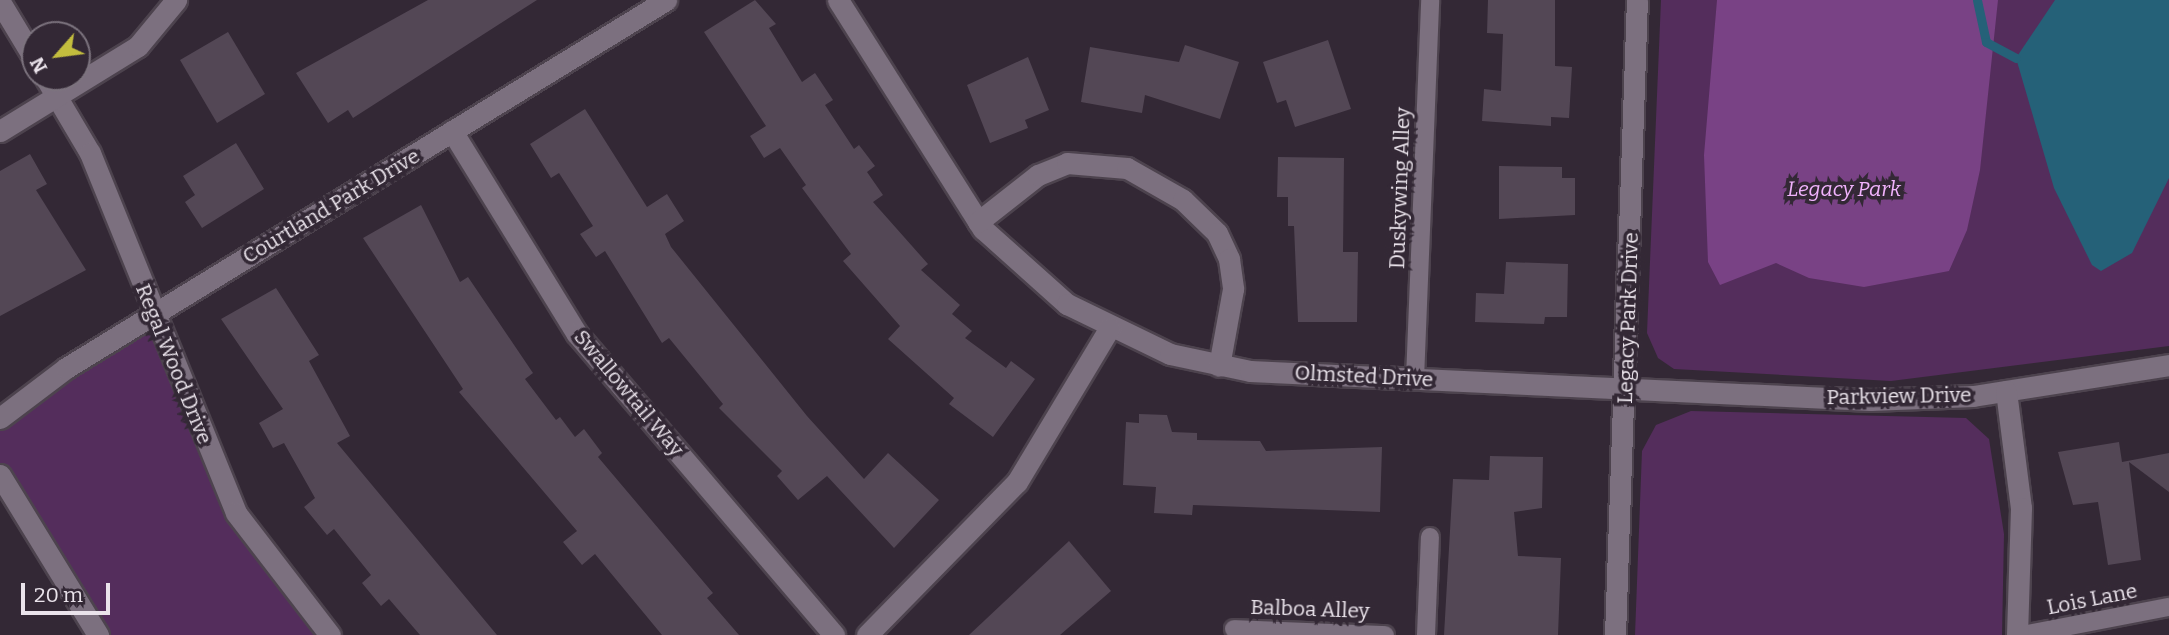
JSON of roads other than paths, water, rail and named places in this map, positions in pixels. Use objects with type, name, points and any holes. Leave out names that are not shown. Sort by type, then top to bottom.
[{"type":"street","points":[[0,131],[138,46],[176,0]]},
{"type":"street","name":"Courtland Park Drive","points":[[0,418],[155,314],[666,0]]},
{"type":"street","name":"Olmsted Drive","points":[[838,0],[978,222],[1021,269],[1109,329],[1219,366],[1415,379],[1626,387]]},
{"type":"street","name":"Legacy Park Drive","points":[[1615,635],[1626,387],[1637,0]]},
{"type":"street","points":[[0,2],[21,37]]},
{"type":"street","name":"Regal Wood Drive","points":[[53,91],[90,153],[236,513],[330,635]]},
{"type":"street","name":"Swallowtail Way","points":[[452,131],[577,334],[834,635]]},
{"type":"street","points":[[978,222],[1038,175],[1067,163],[1127,168],[1183,200],[1217,233],[1229,259],[1233,289],[1219,366]]},
{"type":"street","points":[[867,635],[926,578],[1017,482],[1109,329]]},
{"type":"street","name":"Parkview Drive","points":[[1626,387],[1870,400],[2006,391],[2169,365]]},
{"type":"street","points":[[2006,391],[2021,508],[2017,635]]},
{"type":"street","points":[[0,475],[98,635]]},
{"type":"lane","name":"Duskywing Alley","points":[[1415,379],[1430,0]]},
{"type":"lane","points":[[1426,635],[1430,537]]},
{"type":"lane","name":"Lois Lane","points":[[2023,635],[2169,607]]},
{"type":"lane","name":"Balboa Alley","points":[[1234,629],[1385,635]]},
{"type":"water","points":[[2055,0],[2169,0],[2169,178],[2132,253],[2101,271],[2092,265],[2054,188],[2016,58]]},
{"type":"waterway","points":[[1977,0],[1986,42],[2016,58]]},
{"type":"park label","name":"Legacy Park","points":[[1844,189]]}]
